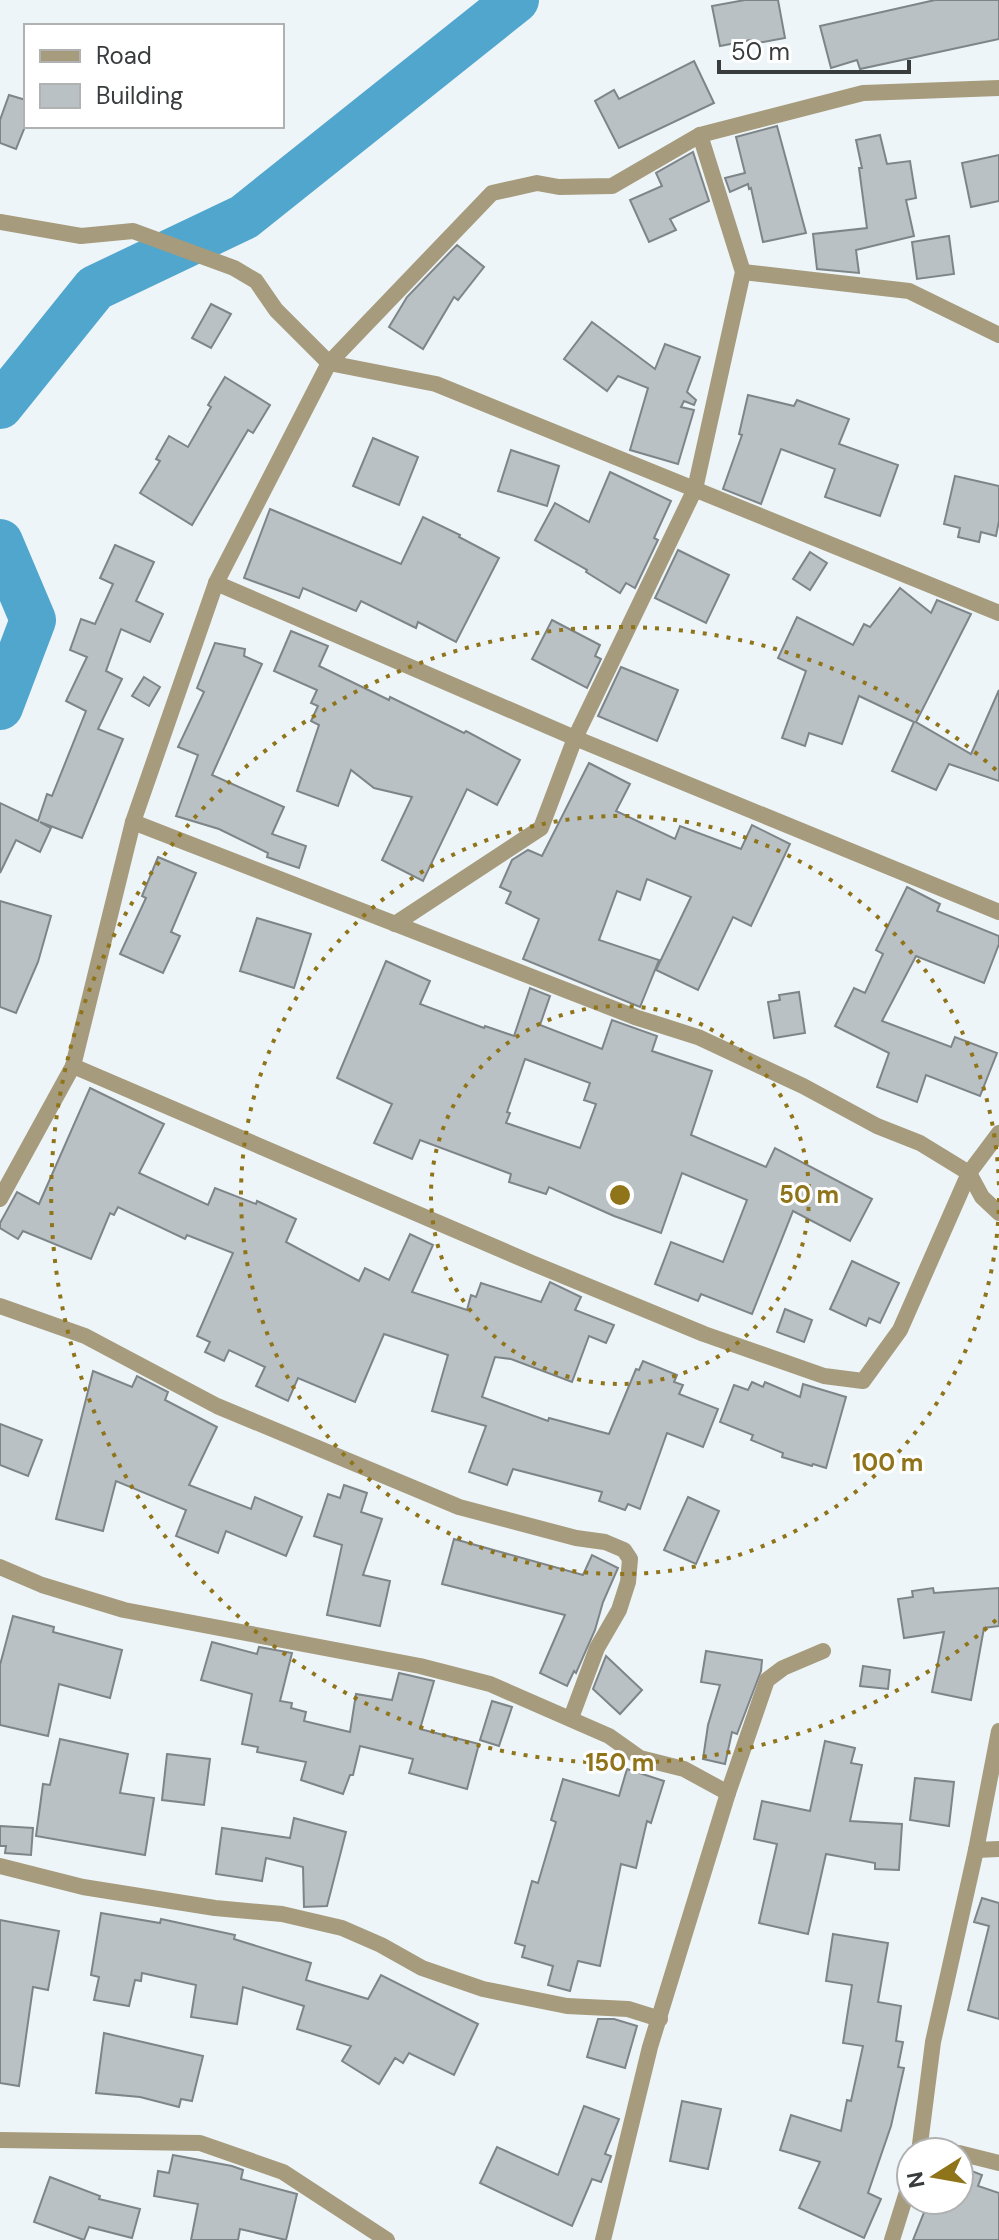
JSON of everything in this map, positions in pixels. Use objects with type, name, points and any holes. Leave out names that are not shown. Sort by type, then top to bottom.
[{"type":"street","points":[[0,1199],[73,1066],[133,822],[216,583],[329,363],[492,193],[537,183],[559,187],[612,186],[700,135],[863,93],[999,88]]},
{"type":"street","points":[[395,924],[541,828],[575,738],[695,489],[743,272],[700,135]]},
{"type":"street","points":[[0,222],[81,236],[133,231],[234,268],[256,281],[276,310],[329,363],[436,384],[999,613]]},
{"type":"street","points":[[743,272],[909,291],[999,335]]},
{"type":"street","points":[[216,583],[575,738],[999,912]]},
{"type":"street","points":[[133,822],[635,1017],[698,1037],[803,1086],[877,1126],[920,1143],[969,1173],[982,1197],[999,1213]]},
{"type":"street","points":[[73,1066],[704,1334],[812,1373],[863,1381],[900,1330],[969,1173],[999,1133]]},
{"type":"street","points":[[0,1306],[85,1336],[217,1406],[459,1507],[576,1538],[605,1542],[624,1550],[630,1559],[619,1610],[597,1648],[571,1718]]},
{"type":"street","points":[[0,1567],[42,1585],[124,1610],[420,1666],[490,1684],[609,1736],[640,1758],[684,1769],[728,1793]]},
{"type":"street","points":[[603,2240],[643,2075],[728,1793],[767,1680],[783,1668],[823,1651]]},
{"type":"street","points":[[922,2136],[933,2042],[999,1731]]},
{"type":"street","points":[[976,1850],[999,1849]]},
{"type":"street","points":[[0,1866],[83,1887],[215,1908],[282,1914],[342,1928],[422,1968],[483,1989],[567,2006],[628,2009],[660,2019]]},
{"type":"street","points":[[1,2143],[200,2143],[283,2172],[387,2240]]},
{"type":"street","points":[[975,2157],[999,2163]]},
{"type":"street","points":[[892,2240],[899,2216]]},
{"type":"building","points":[[745,0],[778,0],[785,38],[720,46],[712,6]]},
{"type":"building","points":[[935,0],[999,0],[999,39],[860,69],[857,60],[831,68],[820,26]]},
{"type":"building","points":[[694,61],[714,103],[619,148],[595,101],[614,90],[619,99]]},
{"type":"building","points":[[9,95],[24,99],[24,128],[16,149],[0,143],[0,120]]},
{"type":"building","points":[[777,126],[806,233],[763,242],[751,188],[748,184],[730,192],[725,178],[745,173],[736,137]]},
{"type":"building","points":[[880,135],[887,164],[910,161],[916,198],[906,200],[914,236],[856,250],[859,273],[817,269],[813,234],[867,228],[859,168],[862,168],[856,140]]},
{"type":"building","points":[[693,152],[709,201],[670,219],[676,230],[649,242],[630,200],[662,186],[656,173]]},
{"type":"building","points":[[999,155],[999,201],[971,207],[962,163]]},
{"type":"building","points":[[949,236],[954,274],[917,279],[912,242]]},
{"type":"building","points":[[457,245],[484,267],[458,300],[454,297],[423,349],[389,327],[407,297]]},
{"type":"building","points":[[211,304],[231,314],[211,348],[192,338]]},
{"type":"building","points":[[592,322],[655,369],[665,344],[700,357],[687,392],[696,400],[694,405],[684,401],[681,407],[694,410],[678,464],[630,450],[648,388],[618,376],[607,391],[564,359]]},
{"type":"building","points":[[225,377],[270,405],[253,433],[248,430],[192,525],[140,493],[160,461],[156,459],[169,436],[188,447]]},
{"type":"building","points":[[748,395],[794,406],[797,400],[849,419],[839,444],[898,465],[880,516],[825,497],[835,469],[781,449],[761,504],[723,489],[742,435],[739,434]]},
{"type":"building","points":[[373,438],[418,457],[399,505],[353,486]]},
{"type":"building","points":[[511,450],[559,466],[547,506],[498,491]]},
{"type":"building","points":[[610,472],[671,501],[654,538],[658,540],[635,588],[626,583],[620,593],[535,540],[555,503],[589,522]]},
{"type":"building","points":[[955,476],[999,486],[996,536],[981,532],[979,542],[958,537],[960,528],[944,524]]},
{"type":"building","points":[[270,509],[401,564],[423,517],[499,558],[456,642],[418,622],[416,628],[361,601],[356,611],[303,588],[299,598],[244,578]]},
{"type":"building","points":[[115,545],[154,562],[136,601],[163,614],[150,642],[121,629],[106,671],[122,679],[98,729],[123,739],[82,838],[40,822],[51,828],[40,852],[16,840],[0,873],[0,803],[38,821],[47,794],[52,796],[86,711],[66,701],[87,657],[70,650],[81,619],[95,624],[113,584],[100,578]]},
{"type":"building","points":[[678,550],[729,575],[706,623],[655,598]]},
{"type":"building","points":[[810,552],[827,563],[810,590],[793,579]]},
{"type":"building","points":[[900,588],[931,613],[937,600],[971,614],[916,722],[971,754],[999,690],[999,781],[949,764],[936,790],[892,771],[914,722],[859,696],[842,744],[809,733],[805,746],[782,738],[806,671],[778,658],[797,617],[853,645],[864,624],[870,627]]},
{"type":"building","points":[[552,620],[600,645],[595,656],[601,659],[587,688],[532,659]]},
{"type":"building","points":[[291,631],[328,646],[319,666],[389,700],[390,697],[464,733],[466,731],[520,760],[497,805],[467,789],[423,881],[382,860],[412,797],[374,788],[351,770],[338,806],[297,791],[319,725],[311,721],[318,706],[311,703],[317,690],[274,671]]},
{"type":"building","points":[[215,643],[245,649],[244,656],[262,664],[212,775],[284,807],[272,834],[306,846],[299,868],[267,857],[268,853],[219,829],[176,816],[198,755],[178,747],[204,692],[197,688]]},
{"type":"building","points":[[621,667],[678,690],[657,741],[598,716]]},
{"type":"building","points":[[144,677],[160,687],[149,706],[132,696]]},
{"type":"building","points":[[589,763],[630,784],[616,811],[675,839],[680,826],[741,849],[752,825],[790,844],[751,926],[733,917],[698,990],[656,970],[691,897],[647,879],[640,900],[617,891],[599,940],[659,960],[640,1007],[523,959],[539,919],[506,903],[511,892],[500,887],[512,860],[528,850],[542,856]]},
{"type":"building","points":[[158,857],[196,873],[171,932],[180,936],[163,973],[120,954],[146,898],[142,896]]},
{"type":"building","points":[[907,887],[940,904],[937,911],[999,936],[999,944],[984,983],[916,956],[882,1021],[951,1047],[955,1037],[997,1053],[980,1096],[926,1075],[917,1102],[877,1087],[889,1053],[835,1026],[854,988],[865,993],[883,954],[876,950]]},
{"type":"building","points":[[0,901],[51,916],[38,962],[16,1013],[0,1007]]},
{"type":"building","points":[[257,918],[311,934],[294,988],[240,971]]},
{"type":"building","points":[[386,961],[430,981],[420,1004],[514,1036],[530,988],[550,996],[540,1025],[602,1049],[612,1020],[657,1036],[652,1051],[712,1071],[691,1135],[766,1167],[775,1148],[872,1199],[850,1241],[793,1211],[752,1314],[701,1294],[698,1301],[655,1284],[671,1242],[723,1262],[747,1200],[682,1173],[661,1233],[549,1187],[546,1194],[509,1182],[511,1174],[420,1140],[412,1159],[374,1143],[392,1104],[337,1078]],"holes":[[[525,1059],[590,1083],[584,1100],[596,1104],[580,1148],[506,1123]]]},
{"type":"building","points":[[799,992],[805,1033],[774,1038],[768,1002],[780,1000],[779,995]]},
{"type":"building","points":[[90,1088],[164,1124],[139,1173],[208,1205],[215,1188],[256,1204],[257,1201],[296,1219],[286,1242],[359,1281],[365,1268],[389,1280],[410,1234],[433,1245],[412,1292],[467,1310],[471,1295],[476,1297],[481,1283],[541,1302],[550,1282],[581,1297],[575,1310],[614,1325],[606,1343],[589,1336],[572,1382],[511,1359],[495,1357],[482,1397],[548,1421],[549,1418],[609,1434],[636,1369],[639,1370],[643,1361],[677,1375],[674,1382],[683,1385],[679,1394],[718,1409],[703,1447],[667,1433],[640,1509],[628,1504],[625,1510],[599,1501],[602,1492],[513,1469],[507,1485],[469,1472],[486,1426],[432,1411],[448,1355],[384,1334],[355,1402],[298,1378],[288,1401],[256,1386],[265,1367],[229,1350],[224,1361],[205,1352],[210,1342],[197,1336],[233,1253],[187,1235],[185,1239],[118,1207],[114,1215],[110,1213],[91,1259],[23,1231],[18,1239],[0,1228],[17,1192],[39,1204]]},
{"type":"building","points":[[852,1261],[899,1283],[880,1323],[869,1318],[866,1326],[830,1309]]},
{"type":"building","points":[[785,1309],[812,1320],[804,1342],[777,1332]]},
{"type":"building","points":[[93,1371],[132,1387],[137,1376],[168,1392],[165,1400],[217,1427],[189,1485],[251,1509],[255,1497],[302,1517],[286,1556],[226,1531],[218,1553],[176,1536],[186,1510],[116,1481],[103,1531],[56,1519]]},
{"type":"building","points":[[752,1382],[763,1387],[765,1382],[800,1397],[803,1384],[846,1397],[826,1468],[782,1457],[783,1453],[751,1440],[753,1435],[720,1422],[734,1385],[748,1390]]},
{"type":"building","points":[[0,1424],[42,1440],[28,1476],[0,1465]]},
{"type":"building","points":[[344,1485],[367,1493],[361,1512],[382,1519],[363,1575],[390,1581],[380,1626],[327,1615],[342,1545],[314,1536],[328,1494],[340,1498]]},
{"type":"building","points":[[688,1497],[719,1511],[696,1564],[664,1550]]},
{"type":"building","points":[[454,1539],[583,1575],[592,1555],[618,1568],[595,1630],[567,1686],[540,1673],[565,1615],[442,1584]]},
{"type":"building","points":[[933,1588],[934,1593],[999,1588],[999,1626],[984,1628],[971,1700],[932,1692],[944,1632],[904,1638],[898,1599],[913,1597],[912,1591]]},
{"type":"building","points":[[13,1616],[54,1627],[53,1632],[122,1650],[110,1698],[59,1684],[48,1736],[0,1725],[0,1665]]},
{"type":"building","points":[[212,1642],[257,1654],[259,1647],[292,1653],[280,1701],[292,1703],[291,1708],[306,1712],[304,1721],[350,1732],[356,1694],[392,1700],[399,1673],[434,1681],[420,1729],[479,1744],[467,1789],[409,1773],[413,1759],[360,1746],[353,1775],[350,1775],[343,1794],[301,1780],[306,1762],[257,1752],[258,1747],[242,1744],[252,1694],[201,1680]]},
{"type":"building","points":[[706,1651],[762,1660],[761,1671],[737,1734],[732,1732],[725,1764],[703,1759],[708,1725],[720,1685],[701,1682]]},
{"type":"building","points":[[606,1656],[642,1690],[620,1714],[593,1689]]},
{"type":"building","points":[[863,1666],[890,1670],[888,1689],[860,1686]]},
{"type":"building","points":[[492,1701],[512,1707],[499,1746],[480,1740]]},
{"type":"building","points":[[60,1739],[128,1754],[120,1793],[154,1798],[145,1855],[36,1836],[43,1784],[50,1785]]},
{"type":"building","points":[[825,1741],[855,1748],[851,1763],[862,1765],[850,1821],[902,1824],[899,1870],[875,1869],[875,1863],[826,1854],[808,1934],[759,1923],[777,1844],[754,1839],[762,1801],[810,1811]]},
{"type":"building","points":[[167,1754],[210,1759],[204,1805],[162,1800]]},
{"type":"building","points":[[627,1769],[664,1781],[651,1823],[647,1821],[636,1868],[621,1864],[600,1966],[578,1961],[570,1991],[548,1985],[553,1966],[522,1957],[525,1946],[515,1943],[532,1881],[538,1883],[556,1822],[551,1820],[563,1779],[619,1796]]},
{"type":"building","points":[[915,1778],[954,1782],[949,1826],[910,1820]]},
{"type":"building","points":[[294,1818],[346,1832],[327,1906],[304,1907],[303,1867],[266,1858],[262,1881],[216,1874],[222,1828],[290,1838]]},
{"type":"building","points":[[0,1826],[33,1828],[31,1855],[5,1853],[6,1846],[0,1846]]},
{"type":"building","points":[[982,1898],[999,1903],[999,2019],[968,2010],[989,1926],[974,1922]]},
{"type":"building","points":[[101,1913],[160,1923],[161,1919],[235,1935],[234,1939],[311,1963],[306,1980],[368,1999],[381,1975],[478,2024],[454,2075],[409,2053],[403,2063],[395,2058],[379,2084],[342,2061],[351,2046],[297,2029],[304,2006],[243,1987],[237,2024],[191,2017],[196,1985],[142,1973],[141,1981],[135,1980],[129,2006],[94,2000],[99,1977],[91,1975]]},
{"type":"building","points":[[0,1920],[59,1931],[48,1990],[33,1987],[19,2086],[0,2083]]},
{"type":"building","points":[[833,1934],[888,1943],[878,2002],[901,2006],[896,2041],[903,2042],[898,2067],[904,2068],[891,2126],[868,2193],[881,2199],[864,2238],[799,2208],[820,2162],[780,2150],[791,2115],[841,2131],[847,2100],[851,2101],[863,2046],[843,2043],[852,1985],[826,1981]]},
{"type":"building","points":[[598,2019],[614,2019],[637,2026],[625,2068],[587,2057]]},
{"type":"building","points":[[104,2033],[203,2056],[192,2101],[181,2099],[179,2107],[140,2097],[96,2093]]},
{"type":"building","points":[[682,2101],[721,2109],[708,2169],[670,2161]]},
{"type":"building","points":[[584,2106],[619,2119],[605,2154],[611,2156],[601,2182],[592,2179],[572,2226],[480,2183],[497,2147],[558,2175]]},
{"type":"building","points":[[173,2155],[232,2166],[243,2170],[241,2179],[297,2194],[286,2240],[240,2229],[238,2240],[191,2240],[198,2204],[154,2196],[158,2171],[169,2173]]},
{"type":"building","points":[[975,2172],[982,2175],[978,2186],[999,2193],[999,2240],[913,2240],[923,2216],[975,2216]]},
{"type":"building","points":[[50,2177],[100,2196],[99,2199],[140,2209],[132,2238],[89,2227],[84,2240],[34,2222]]},
{"type":"waterway","points":[[0,406],[95,288],[244,217],[516,0]]},
{"type":"waterway","points":[[0,542],[33,620],[0,707]]}]
